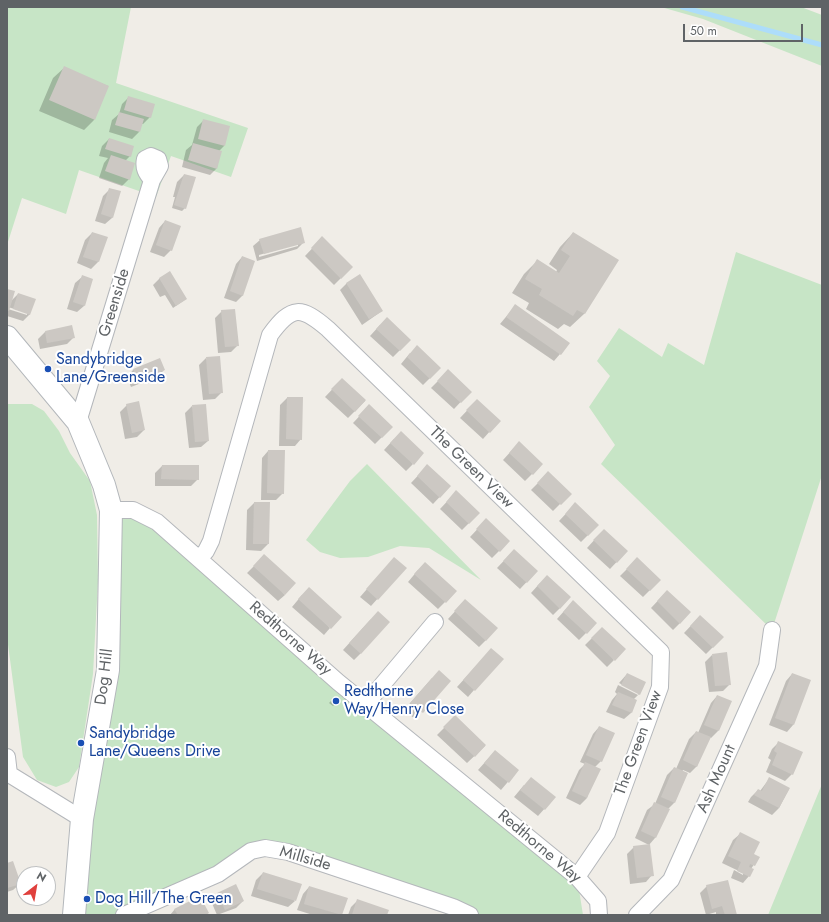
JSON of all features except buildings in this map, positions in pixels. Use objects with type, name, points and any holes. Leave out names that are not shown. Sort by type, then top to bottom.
[{"type":"street","name":"Greenside","points":[[78,422],[152,180]]},
{"type":"street","name":"The Green View","points":[[199,560],[206,551],[211,540],[270,335],[280,321],[291,313],[304,312],[313,316],[661,652],[660,687],[607,833],[577,877]]},
{"type":"street","name":"Dog Hill","points":[[7,337],[78,422],[102,478],[111,510],[108,670],[82,819],[74,915]]},
{"type":"street","name":"Redthorne Way","points":[[111,510],[133,510],[152,519],[175,536],[199,560],[338,682],[577,877],[598,901],[599,915]]},
{"type":"street","points":[[366,704],[435,622]]},
{"type":"street","name":"Ash Mount","points":[[637,915],[671,880],[767,666],[772,630]]},
{"type":"street","points":[[7,757],[8,774],[82,819]]},
{"type":"street","name":"Millside","points":[[126,914],[218,874],[251,851],[265,848],[288,852],[453,907],[470,915]]},
{"type":"green space","points":[[7,7],[131,7],[116,83],[248,128],[231,177],[171,156],[156,197],[79,170],[66,214],[22,198],[7,245]]},
{"type":"green space","points":[[661,7],[801,7],[822,15],[822,66],[703,19]]},
{"type":"green space","points":[[736,252],[822,285],[822,475],[772,630],[601,464],[615,445],[589,407],[610,376],[597,361],[619,328],[662,357],[668,343],[704,365]]},
{"type":"green space","points":[[7,404],[32,404],[44,411],[59,431],[70,453],[90,481],[97,515],[98,581],[93,674],[79,767],[69,782],[56,787],[37,780],[23,757],[7,637]]},
{"type":"green space","points":[[367,464],[481,580],[429,548],[400,546],[368,557],[340,558],[320,552],[306,540],[350,481]]},
{"type":"green space","points":[[111,510],[133,510],[577,877],[583,915],[470,915],[265,848],[132,915],[74,915],[108,670]]},
{"type":"green space","points":[[822,784],[822,915],[768,915]]},
{"type":"waterway","points":[[682,7],[822,45]]},
{"type":"place","name":"Sandybridge Lane/Greenside","points":[[48,369]]},
{"type":"place","name":"Redthorne Way/Henry Close","points":[[336,701]]},
{"type":"place","name":"Sandybridge Lane/Queens Drive","points":[[81,743]]},
{"type":"place","name":"Dog Hill/The Green","points":[[87,899]]}]
